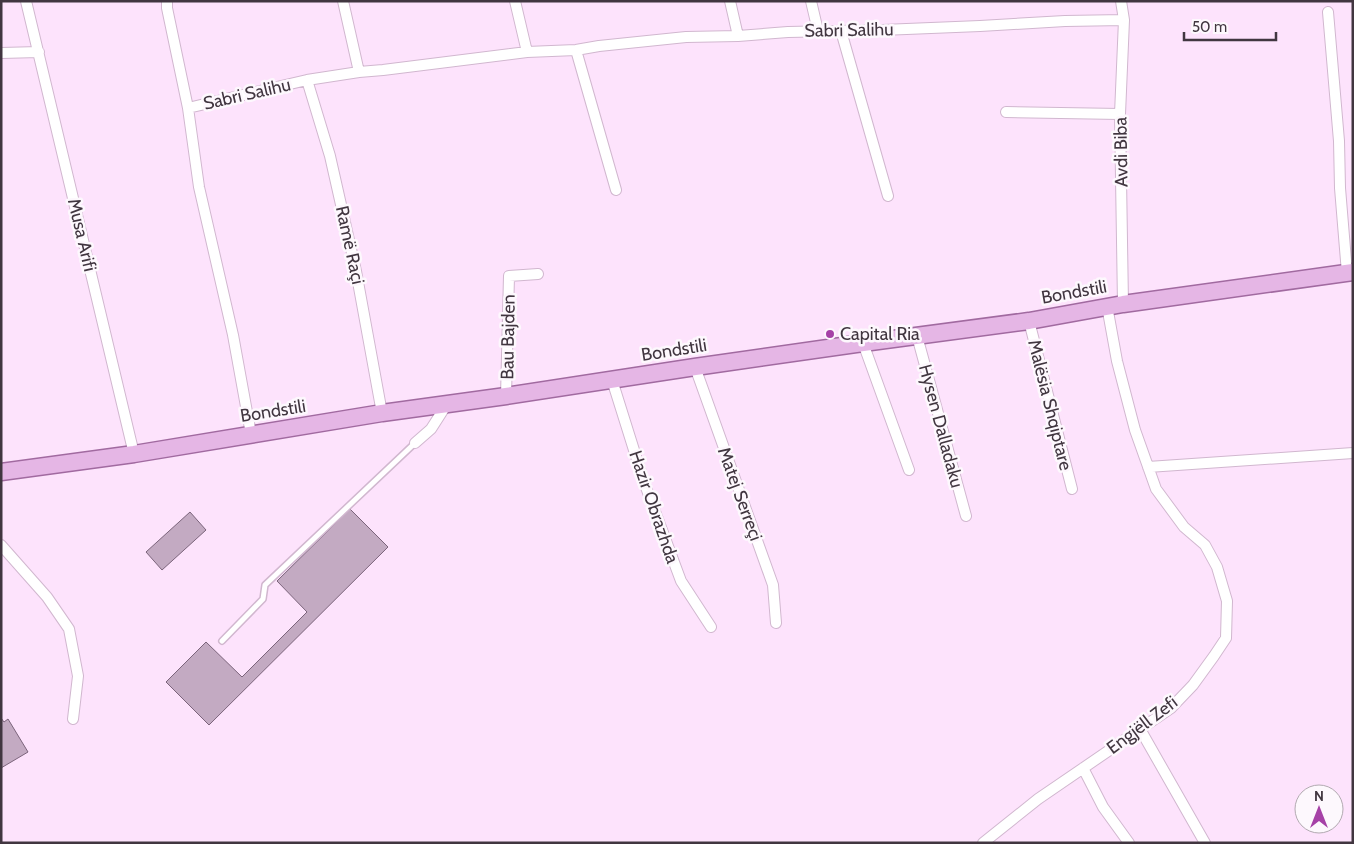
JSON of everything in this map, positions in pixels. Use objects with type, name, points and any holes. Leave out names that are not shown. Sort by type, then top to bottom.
[{"type":"main road","name":"Bondstili","points":[[2,468],[134,454],[382,413],[863,343],[1029,321],[1115,305],[1350,272]]},
{"type":"street","name":"Musa Arifi","points":[[26,1],[134,454]]},
{"type":"street","points":[[167,1],[188,108]]},
{"type":"street","points":[[343,1],[358,72]]},
{"type":"street","points":[[515,1],[527,52]]},
{"type":"street","points":[[730,1],[738,36]]},
{"type":"street","points":[[811,1],[818,31]]},
{"type":"street","name":"Avdi Biba","points":[[1115,305],[1124,20],[1121,1]]},
{"type":"street","points":[[1328,12],[1340,188],[1350,272]]},
{"type":"street","name":"Sabri Salihu","points":[[251,434],[233,335],[199,187],[188,108],[307,80],[358,72],[527,52],[576,50],[686,37],[1124,20]]},
{"type":"street","points":[[842,31],[888,196]]},
{"type":"street","points":[[576,50],[616,190]]},
{"type":"street","points":[[1,54],[39,52]]},
{"type":"street","name":"Ramë Raçi","points":[[307,80],[330,156],[356,271],[382,413]]},
{"type":"street","points":[[1006,112],[1120,114]]},
{"type":"street","name":"Bau Bajden","points":[[506,396],[509,276],[538,274]]},
{"type":"street","name":"Engjëll Zefi","points":[[983,843],[1038,799],[1171,708],[1193,685],[1226,638],[1227,601],[1217,567],[1205,545],[1184,527],[1156,489],[1135,430],[1117,361],[1115,305]]},
{"type":"street","name":"Malësia Shqiptare","points":[[1029,321],[1072,489]]},
{"type":"street","name":"Hysen Dalladaku","points":[[917,336],[966,516]]},
{"type":"street","points":[[863,343],[909,470]]},
{"type":"street","name":"Matej Serreçi","points":[[695,367],[773,585],[776,623]]},
{"type":"street","name":"Hazir Obrazhda","points":[[612,380],[644,482],[681,581],[711,627]]},
{"type":"street","points":[[416,443],[431,429],[447,404]]},
{"type":"street","points":[[1148,467],[1353,453]]},
{"type":"street","points":[[1,545],[47,597],[69,629],[78,676],[74,719]]},
{"type":"street","points":[[1140,729],[1205,843]]},
{"type":"street","points":[[1083,768],[1103,808],[1129,843]]},
{"type":"lane","points":[[222,641],[263,599],[265,585],[416,443]]},
{"type":"building","points":[[350,509],[388,547],[209,725],[166,682],[206,642],[242,677],[307,612],[277,581]]},
{"type":"building","points":[[190,512],[206,530],[162,570],[146,552]]},
{"type":"building","points":[[1,718],[4,722],[8,719],[28,752],[1,768]]},
{"type":"place","name":"Capital Ria","points":[[830,334]]}]
